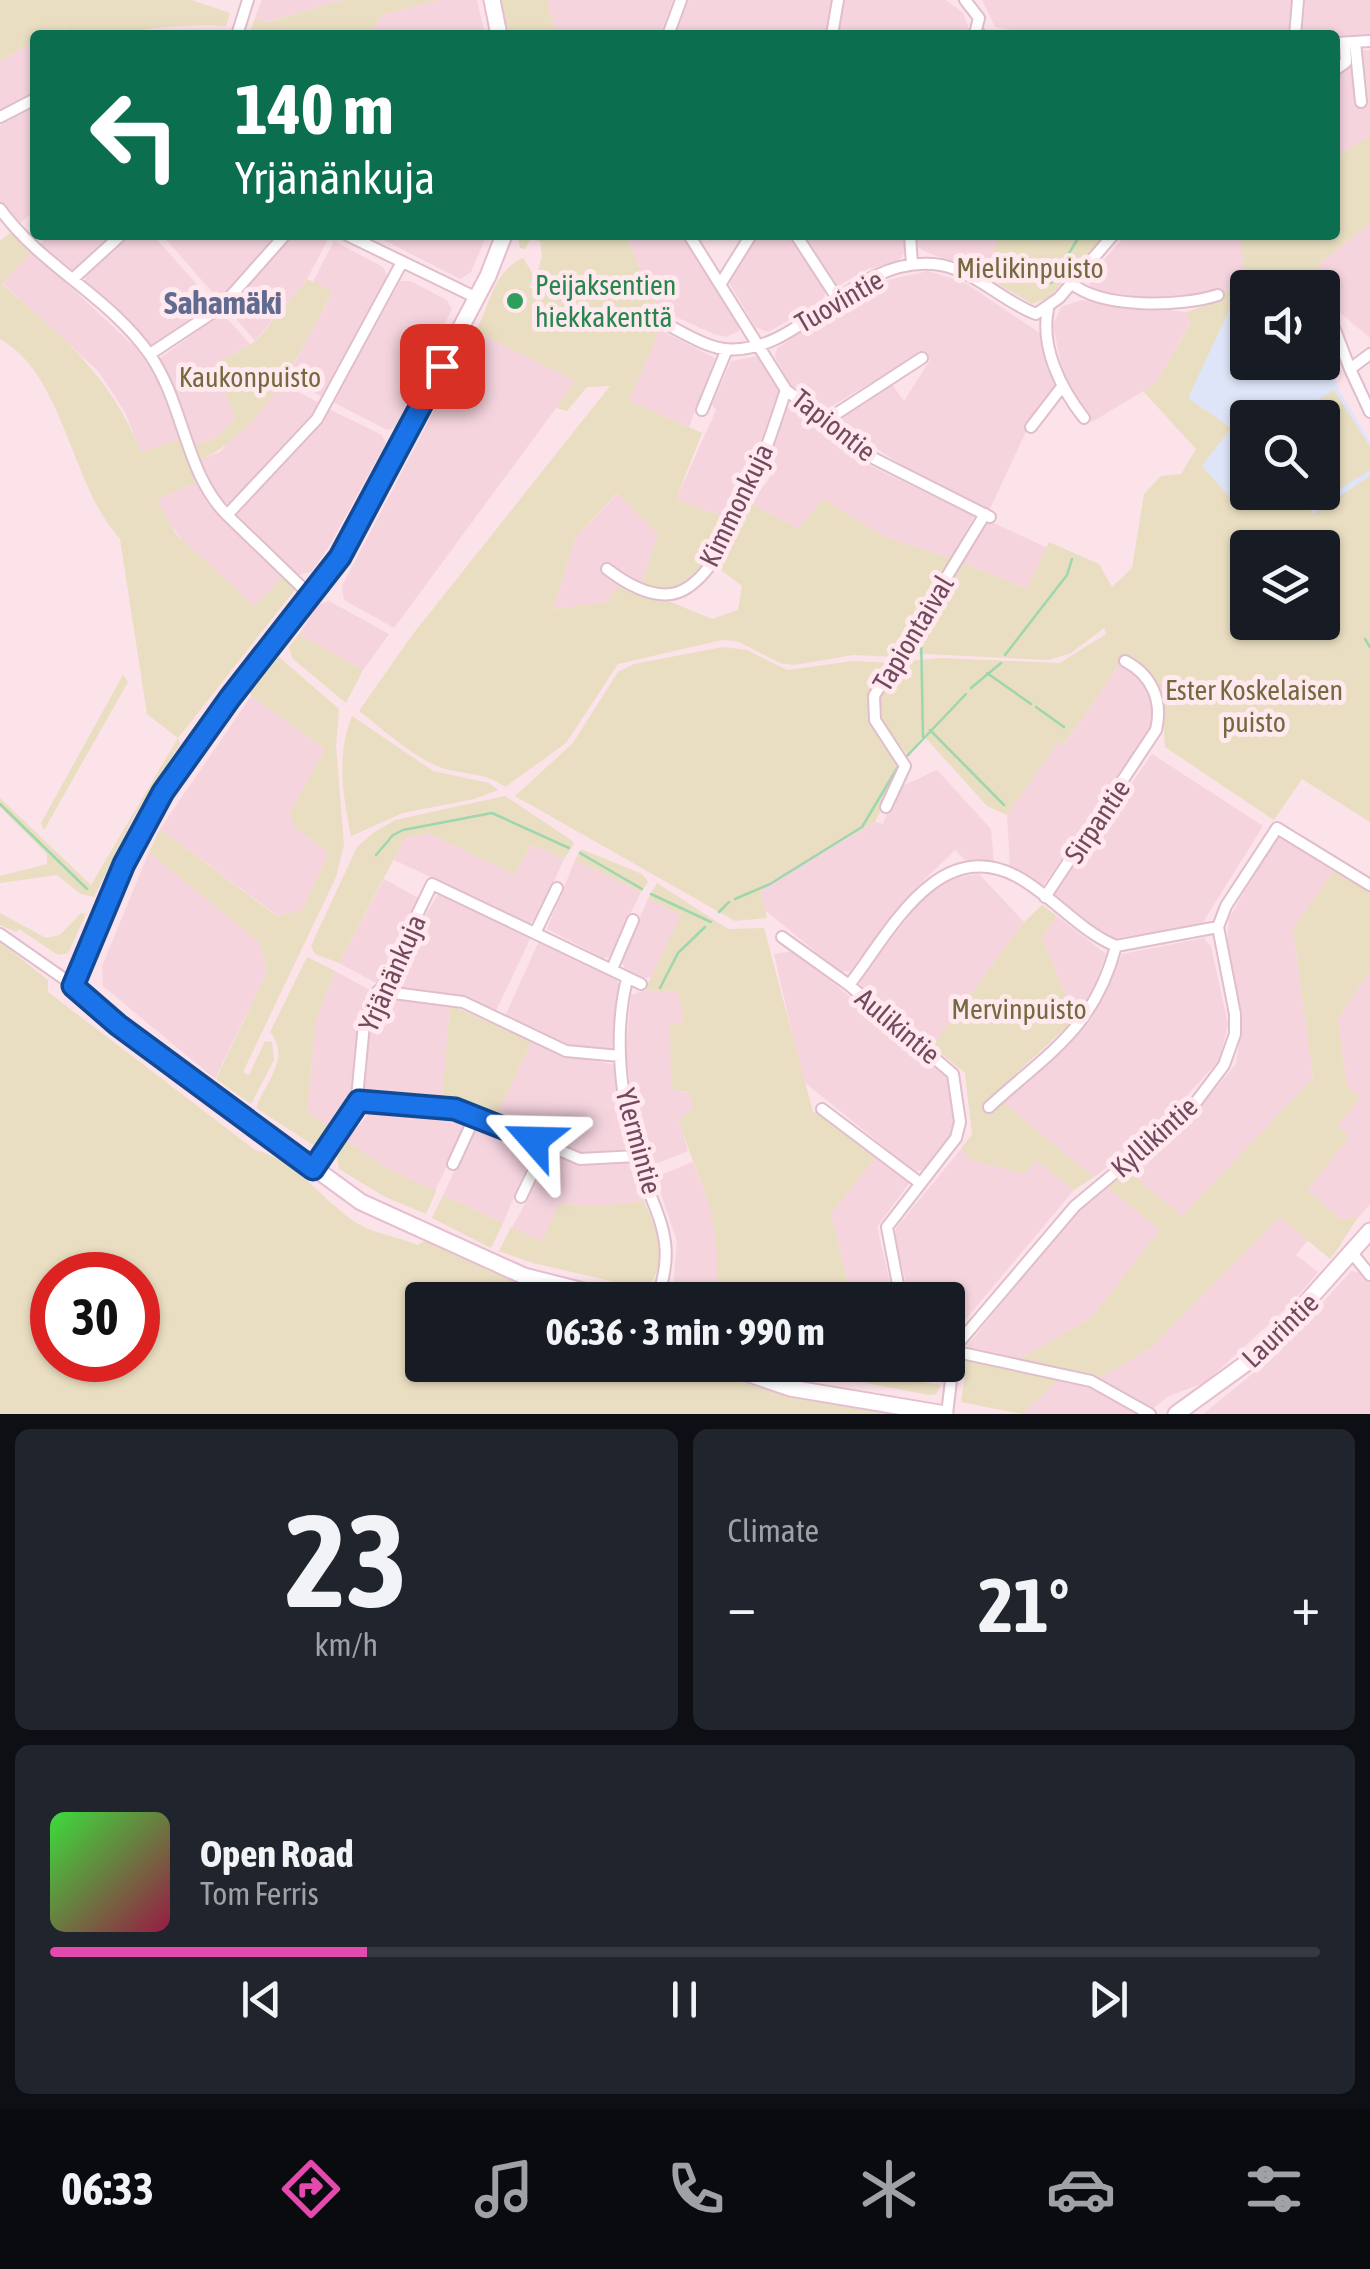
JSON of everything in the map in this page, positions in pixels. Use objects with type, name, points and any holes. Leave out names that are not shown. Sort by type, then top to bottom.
[{"type":"street","points":[[238,30],[248,0]]},
{"type":"street","points":[[492,0],[498,30]]},
{"type":"street","points":[[670,30],[681,0]]},
{"type":"street","points":[[833,30],[838,0]]},
{"type":"street","points":[[966,0],[980,18],[978,30]]},
{"type":"street","points":[[1296,30],[1298,0]]},
{"type":"street","points":[[1345,43],[1370,41]]},
{"type":"street","points":[[1340,66],[1346,62],[1345,43]]},
{"type":"street","points":[[1345,43],[1361,102]]},
{"type":"street","points":[[0,116],[30,102]]},
{"type":"street","points":[[0,209],[150,354],[168,384],[206,488],[227,515],[311,596]]},
{"type":"street","points":[[75,278],[116,240]]},
{"type":"street","points":[[150,354],[222,307],[281,240]]},
{"type":"street","points":[[356,240],[477,298]]},
{"type":"street","points":[[73,986],[124,864],[163,792],[356,531],[477,298],[502,240]]},
{"type":"street","name":"Tapiontie","points":[[692,240],[786,390],[875,460],[987,515]]},
{"type":"street","points":[[721,283],[747,240]]},
{"type":"street","points":[[799,240],[837,298]]},
{"type":"street","points":[[910,240],[912,264]]},
{"type":"street","points":[[1084,418],[1060,388],[1045,322],[1048,309],[1110,240]]},
{"type":"street","points":[[227,515],[316,419],[401,264]]},
{"type":"street","name":"Tuovintie","points":[[760,344],[873,275],[912,264],[961,271],[1023,309],[1036,314],[1048,309]]},
{"type":"street","points":[[1071,283],[1086,296],[1171,304],[1188,305],[1218,295]]},
{"type":"street","points":[[660,322],[727,349],[760,344]]},
{"type":"street","points":[[1340,343],[1370,412]]},
{"type":"street","points":[[702,410],[727,349]]},
{"type":"street","points":[[1350,369],[1370,354]]},
{"type":"street","points":[[825,421],[922,358]]},
{"type":"street","points":[[1031,426],[1060,388]]},
{"type":"street","name":"Kimmonkuja","points":[[607,569],[640,589],[659,594],[680,591],[702,576],[755,477],[786,390]]},
{"type":"street","name":"Tapiontaival","points":[[886,806],[905,766],[875,720],[874,696],[987,515]]},
{"type":"street","name":"Sirpantie","points":[[1045,898],[1152,744],[1158,721],[1155,694],[1140,671],[1125,661]]},
{"type":"street","points":[[849,986],[926,886],[940,875],[970,865],[1015,876],[1116,946],[1218,926],[1226,906],[1278,828],[1370,886]]},
{"type":"street","name":"Yrjänänkuja","points":[[359,1101],[364,1024],[432,884],[536,931]]},
{"type":"street","points":[[557,888],[536,931],[641,984]]},
{"type":"street","points":[[612,969],[633,920]]},
{"type":"street","name":"Kyllikintie","points":[[965,1333],[1075,1206],[1190,1110],[1224,1065],[1235,1034],[1218,926]]},
{"type":"street","points":[[0,934],[361,1202],[430,1237],[548,1282]]},
{"type":"street","name":"Aulikintie","points":[[782,937],[849,986],[953,1074],[960,1128],[887,1227],[898,1282]]},
{"type":"street","points":[[988,1107],[1079,1026],[1097,1003],[1116,946]]},
{"type":"street","name":"Ylermintie","points":[[627,979],[620,1056],[637,1156],[668,1244],[663,1282]]},
{"type":"street","points":[[378,991],[462,1002],[566,1051],[620,1056]]},
{"type":"street","points":[[313,1169],[359,1101],[476,1114],[585,1160],[637,1156]]},
{"type":"street","points":[[822,1109],[920,1182]]},
{"type":"street","points":[[453,1164],[476,1114]]},
{"type":"street","points":[[521,1197],[546,1145]]},
{"type":"street","name":"Laurintie","points":[[1176,1414],[1264,1352],[1370,1231]]},
{"type":"street","points":[[1352,1253],[1370,1275]]},
{"type":"street","points":[[965,1350],[1091,1381],[1150,1414]]},
{"type":"street","points":[[773,1382],[946,1414],[949,1382]]},
{"type":"shaded area","points":[[262,0],[344,0],[266,22],[255,18]]},
{"type":"shaded area","points":[[439,0],[477,0],[484,30],[373,30],[382,15]]},
{"type":"shaded area","points":[[547,0],[673,0],[662,30],[555,30]]},
{"type":"shaded area","points":[[689,0],[833,0],[828,30],[677,30]]},
{"type":"shaded area","points":[[843,0],[946,0],[963,13],[969,30],[838,30]]},
{"type":"shaded area","points":[[982,0],[1292,0],[1289,30],[995,27]]},
{"type":"shaded area","points":[[1302,0],[1370,0],[1370,35],[1302,30]]},
{"type":"shaded area","points":[[30,44],[30,97],[0,111],[0,61]]},
{"type":"shaded area","points":[[1370,50],[1370,136],[1340,155],[1340,52]]},
{"type":"shaded area","points":[[30,107],[30,214],[18,225],[0,202],[0,126],[9,116]]},
{"type":"shaded area","points":[[1370,223],[1370,338],[1340,313],[1340,270],[1320,270],[1318,264]]},
{"type":"shaded area","points":[[44,240],[108,240],[74,271],[40,244]]},
{"type":"shaded area","points":[[123,240],[157,240],[215,305],[157,345],[148,345],[85,281],[86,275]]},
{"type":"shaded area","points":[[166,240],[275,240],[221,302]]},
{"type":"shaded area","points":[[288,240],[327,240],[307,279],[255,341],[227,308]]},
{"type":"shaded area","points":[[384,240],[485,240],[471,272],[460,279]]},
{"type":"shaded area","points":[[627,240],[685,240],[738,321],[739,331],[726,337],[714,334],[658,309]]},
{"type":"shaded area","points":[[752,240],[794,240],[826,291],[822,301],[768,332],[755,327],[729,282]]},
{"type":"shaded area","points":[[803,240],[907,240],[906,251],[898,262],[868,269],[836,287]]},
{"type":"shaded area","points":[[915,240],[997,240],[986,277],[915,244]]},
{"type":"shaded area","points":[[1122,240],[1240,240],[1245,270],[1230,270],[1230,290],[1184,302],[1094,291],[1086,280]]},
{"type":"shaded area","points":[[334,241],[383,267],[388,277],[324,398],[287,377],[333,292],[313,282]]},
{"type":"shaded area","points":[[32,251],[136,348],[159,381],[183,439],[141,453],[125,412],[98,371],[2,283]]},
{"type":"shaded area","points":[[928,271],[964,282],[1044,336],[1055,386],[1053,394],[1029,425],[989,511],[916,475],[842,425],[842,414],[891,383],[904,401],[930,360],[920,353],[824,411],[792,389],[775,357],[777,348],[879,282]]},
{"type":"shaded area","points":[[400,281],[410,281],[447,300],[452,309],[395,427],[387,430],[333,402]]},
{"type":"shaded area","points":[[1081,300],[1186,312],[1191,322],[1155,384],[1092,422],[1067,394],[1053,325],[1061,307]]},
{"type":"shaded area","points":[[1230,309],[1230,380],[1336,380],[1370,442],[1370,476],[1340,496],[1340,400],[1230,400],[1230,498],[1202,466],[1187,399]]},
{"type":"shaded area","points":[[222,313],[250,344],[214,365],[235,418],[216,438],[193,447],[159,359]]},
{"type":"shaded area","points":[[660,330],[715,358],[689,427],[628,401]]},
{"type":"shaded area","points":[[476,331],[576,381],[394,628],[344,600],[342,586]]},
{"type":"shaded area","points":[[758,356],[765,361],[780,389],[732,520],[676,499],[716,410],[712,405],[731,361]]},
{"type":"shaded area","points":[[282,383],[321,404],[231,503],[220,504],[197,461],[220,452]]},
{"type":"shaded area","points":[[792,404],[871,466],[974,516],[951,559],[885,537],[824,500],[798,529],[751,504],[775,470],[766,465],[784,411]]},
{"type":"shaded area","points":[[329,409],[382,435],[386,443],[328,548],[311,572],[299,575],[237,515]]},
{"type":"shaded area","points":[[196,483],[208,504],[283,576],[254,607],[185,543],[162,514],[157,499]]},
{"type":"shaded area","points":[[618,493],[658,534],[641,586],[631,577],[606,602],[553,609],[575,538]]},
{"type":"shaded area","points":[[987,520],[1048,548],[1027,589],[960,562]]},
{"type":"shaded area","points":[[329,601],[389,634],[363,670],[299,634],[319,604]]},
{"type":"shaded area","points":[[1120,663],[1148,688],[1153,706],[1149,736],[1041,888],[1010,868],[1007,815],[1058,741],[1065,744]]},
{"type":"shaded area","points":[[251,696],[325,749],[290,813],[294,827],[329,853],[302,910],[278,916],[160,829]]},
{"type":"shaded area","points":[[1152,754],[1263,826],[1202,924],[1111,939],[1054,895]]},
{"type":"shaded area","points":[[937,770],[991,829],[994,863],[966,861],[955,850],[913,891],[850,971],[840,972],[765,910],[760,889],[875,822],[883,824],[896,789]]},
{"type":"shaded area","points":[[428,833],[515,875],[531,844],[564,859],[538,916],[530,923],[394,860],[404,838]]},
{"type":"shaded area","points":[[1282,835],[1335,870],[1293,928],[1313,1078],[1181,1217],[1129,1172],[1177,1134],[1236,1064],[1242,1021],[1227,946],[1229,918],[1277,836]]},
{"type":"shaded area","points":[[149,852],[259,942],[267,972],[215,1079],[103,986],[102,966]]},
{"type":"shaded area","points":[[575,860],[641,892],[609,957],[603,958],[547,929]]},
{"type":"shaded area","points":[[979,874],[1024,922],[932,1046],[863,991],[859,980],[924,897],[951,878]]},
{"type":"shaded area","points":[[384,879],[420,899],[376,983],[339,963]]},
{"type":"shaded area","points":[[438,894],[531,937],[496,1011],[465,998],[392,987],[391,975]]},
{"type":"shaded area","points":[[648,899],[682,914],[652,977],[645,978],[625,969],[621,959]]},
{"type":"shaded area","points":[[1057,916],[1106,954],[1086,1009],[1065,994],[1042,937]]},
{"type":"shaded area","points":[[1204,938],[1211,947],[1228,1024],[1220,1059],[1156,1130],[1094,1177],[1001,1102],[1091,1020],[1122,954]]},
{"type":"shaded area","points":[[539,941],[616,978],[620,987],[612,1049],[565,1044],[505,1016]]},
{"type":"shaded area","points":[[794,951],[947,1076],[955,1124],[953,1134],[923,1170],[914,1171],[803,1081],[774,954]]},
{"type":"shaded area","points":[[1370,970],[1370,1204],[1358,1218],[1340,1219],[1307,1190],[1349,1137],[1337,1126],[1347,1086],[1338,1019]]},
{"type":"shaded area","points":[[335,971],[370,990],[356,1037],[346,1109],[332,1129],[307,1112],[316,1021]]},
{"type":"shaded area","points":[[645,990],[678,992],[684,1007],[681,1092],[690,1093],[693,1107],[679,1120],[688,1151],[650,1166],[633,1111],[626,1050],[631,995]]},
{"type":"shaded area","points":[[385,999],[450,1005],[442,1102],[370,1096],[363,1090],[371,1016]]},
{"type":"shaded area","points":[[532,1041],[562,1054],[615,1065],[627,1149],[582,1154],[496,1116]]},
{"type":"shaded area","points":[[375,1107],[464,1117],[463,1132],[435,1191],[382,1166],[346,1140]]},
{"type":"shaded area","points":[[487,1123],[535,1148],[503,1223],[443,1195],[475,1127]]},
{"type":"shaded area","points":[[961,1149],[973,1160],[1036,1159],[1074,1190],[965,1320],[965,1282],[906,1282],[896,1228]]},
{"type":"shaded area","points":[[551,1155],[588,1164],[628,1163],[644,1201],[604,1206],[560,1204],[542,1242],[512,1228]]},
{"type":"shaded area","points":[[877,1155],[910,1182],[877,1227],[890,1282],[848,1282],[831,1214]]},
{"type":"shaded area","points":[[693,1162],[717,1226],[717,1282],[674,1282],[677,1241],[655,1177]]},
{"type":"shaded area","points":[[1108,1187],[1161,1230],[1091,1318],[1015,1362],[976,1353],[969,1344],[1068,1219]]},
{"type":"shaded area","points":[[1280,1217],[1308,1240],[1296,1255],[1318,1272],[1292,1303],[1206,1382],[1167,1397],[1151,1410],[1098,1378],[1151,1348]]},
{"type":"shaded area","points":[[1351,1271],[1363,1273],[1370,1282],[1370,1414],[1203,1414],[1277,1354]]},
{"type":"shaded area","points":[[1058,1380],[1102,1390],[1142,1414],[1022,1414]]},
{"type":"green space","points":[[0,0],[191,0],[230,13],[226,26],[30,30],[30,44],[0,61]]},
{"type":"green space","points":[[344,0],[439,0],[382,15],[373,30],[251,30],[255,18],[267,22]]},
{"type":"green space","points":[[497,0],[547,0],[555,30],[504,30]]},
{"type":"green space","name":"Ester Koskelaisen puisto","points":[[1370,136],[1370,223],[1319,264],[1321,270],[1245,270],[1240,240],[1340,240],[1340,155]]},
{"type":"green space","points":[[11,232],[32,251],[2,284],[83,359],[115,400],[141,452],[183,439],[196,483],[157,499],[176,534],[254,606],[283,576],[297,587],[178,738],[147,714],[120,539],[90,491],[39,378],[22,356],[0,339],[0,241]]},
{"type":"green space","points":[[519,240],[530,240],[525,249],[520,248]]},
{"type":"green space","points":[[536,240],[627,240],[658,309],[660,330],[629,401],[702,433],[676,499],[732,520],[700,575],[678,587],[641,586],[658,534],[617,493],[575,538],[553,609],[606,602],[622,582],[712,619],[738,610],[742,586],[717,567],[751,504],[798,529],[823,499],[885,537],[951,559],[894,657],[853,655],[794,665],[780,663],[737,641],[722,640],[618,664],[566,743],[505,787],[490,778],[427,761],[359,711],[413,634],[610,386],[587,387],[567,411],[556,408],[575,381],[476,331],[499,280],[523,258],[534,276],[529,287],[533,289],[542,256],[540,241]]},
{"type":"green space","name":"Mielikinpuisto","points":[[997,240],[1100,240],[1050,297],[1032,304],[986,277]]},
{"type":"green space","name":"Kaukonpuisto","points":[[307,279],[333,291],[293,364],[241,432],[197,461],[193,447],[216,438],[235,418],[214,365],[256,341]]},
{"type":"green space","name":"Ester Koskelaisen puisto","points":[[1230,290],[1230,309],[1188,398],[1230,427],[1202,466],[1230,498],[1230,510],[1311,510],[1313,514],[1319,510],[1340,510],[1340,496],[1370,476],[1370,822],[1302,779],[1274,820],[1165,747],[1162,708],[1155,686],[1129,658],[1120,663],[1064,745],[1058,742],[1007,815],[987,806],[923,735],[909,756],[882,720],[880,701],[884,691],[899,662],[941,658],[1060,663],[1106,634],[1104,628],[1071,653],[1049,660],[905,653],[960,562],[1027,589],[1049,542],[1099,564],[1112,587],[1132,568],[1144,494],[1161,476],[1181,474],[1196,449],[1143,391],[1155,384],[1191,323],[1186,312],[1224,299],[1222,292]]},
{"type":"green space","points":[[1334,390],[1370,447],[1370,470],[1340,489],[1340,400],[1318,400]]},
{"type":"green space","points":[[299,634],[363,670],[346,703],[292,658],[289,647]]},
{"type":"green space","points":[[723,647],[747,650],[787,670],[854,661],[892,663],[868,705],[901,770],[875,822],[760,888],[767,918],[735,921],[515,796],[573,743],[618,672],[634,664]]},
{"type":"green space","points":[[279,657],[339,709],[336,746],[344,845],[336,877],[243,1072],[249,1075],[265,1041],[272,1042],[274,1060],[251,1104],[216,1079],[267,972],[259,942],[149,852],[160,829],[277,916],[302,910],[329,853],[294,827],[290,813],[325,749],[251,696],[250,690]]},
{"type":"green space","points":[[123,675],[128,682],[44,830],[41,823]]},
{"type":"green space","points":[[352,716],[433,771],[489,783],[498,790],[474,799],[403,813],[351,836],[343,761]]},
{"type":"green space","points":[[178,738],[180,744],[133,818],[94,897],[81,894],[57,875],[0,883],[0,876],[47,864],[47,854],[0,807],[0,798],[91,885]]},
{"type":"green space","points":[[505,796],[571,840],[574,844],[564,859],[531,844],[515,875],[428,833],[405,838],[339,963],[315,954],[311,946],[357,847],[373,833],[395,820]]},
{"type":"green space","points":[[581,849],[642,874],[648,882],[641,892],[575,860]]},
{"type":"green space","points":[[1335,870],[1370,892],[1370,970],[1338,1019],[1347,1086],[1360,1098],[1337,1126],[1350,1136],[1307,1190],[1340,1219],[1358,1218],[1330,1259],[1280,1217],[1151,1348],[1087,1385],[1057,1381],[1022,1414],[961,1402],[969,1344],[976,1353],[1015,1362],[1091,1318],[1160,1230],[1108,1187],[1129,1172],[1182,1216],[1313,1078],[1293,928]]},
{"type":"green space","points":[[657,883],[728,929],[764,928],[813,1112],[843,1122],[877,1155],[831,1214],[848,1282],[716,1282],[714,1227],[679,1120],[693,1107],[690,1093],[671,1089],[670,1026],[684,1021],[678,992],[645,990],[681,915],[648,899]]},
{"type":"green space","name":"Mervinpuisto","points":[[1042,905],[1057,916],[1042,937],[1065,994],[1086,1009],[1009,1080],[1015,1090],[1002,1102],[1094,1177],[1074,1190],[1036,1160],[1025,1174],[972,1160],[961,1149],[972,1134],[965,1073],[932,1046],[1024,922]]},
{"type":"green space","points":[[0,913],[46,938],[60,935],[81,913],[86,914],[68,953],[58,955],[19,929],[16,932],[0,925]]},
{"type":"green space","points":[[0,942],[48,980],[48,992],[255,1150],[286,1164],[364,1227],[417,1245],[431,1237],[565,1282],[405,1282],[405,1382],[740,1382],[903,1414],[0,1414]]},
{"type":"green space","points":[[307,957],[335,971],[316,1021],[307,1112],[332,1129],[313,1145],[256,1108],[278,1060],[276,1042],[270,1032]]},
{"type":"green space","points":[[450,1005],[532,1041],[496,1116],[442,1102]]},
{"type":"green space","points":[[346,1140],[382,1166],[436,1191],[426,1214],[385,1197],[339,1169],[337,1156]]},
{"type":"green space","points":[[443,1195],[503,1223],[491,1248],[432,1218]]},
{"type":"green space","points":[[644,1201],[659,1246],[658,1269],[651,1282],[615,1282],[499,1251],[511,1227],[542,1241],[559,1204],[604,1206]]},
{"type":"green space","points":[[860,1382],[941,1385],[936,1394]]},
{"type":"waterway","points":[[1051,283],[1077,240]]},
{"type":"waterway","points":[[1005,655],[1067,575],[1072,559]]},
{"type":"waterway","points":[[921,633],[923,737]]},
{"type":"waterway","points":[[1365,639],[1370,647]]},
{"type":"waterway","points":[[971,688],[1001,663]]},
{"type":"waterway","points":[[987,673],[1031,704]]},
{"type":"waterway","points":[[907,756],[966,694]]},
{"type":"waterway","points":[[1036,707],[1064,727]]},
{"type":"waterway","points":[[930,730],[1004,805]]},
{"type":"waterway","points":[[735,899],[770,884],[862,827],[899,765]]},
{"type":"waterway","points":[[0,804],[87,889]]},
{"type":"waterway","points":[[376,855],[393,835],[403,830],[492,813],[569,848]]},
{"type":"waterway","points":[[580,853],[642,889]]},
{"type":"waterway","points":[[651,894],[711,922]]},
{"type":"waterway","points":[[719,912],[729,902]]},
{"type":"waterway","points":[[660,988],[678,953],[705,927]]},
{"type":"place","name":"Peijaksentien hiekkakenttä","points":[[515,301]]},
{"type":"district","name":"Sahamäki","points":[[223,303]]},
{"type":"route","points":[[442,366],[340,557],[230,698],[163,792],[124,864],[73,986],[118,1025],[313,1169],[359,1101],[455,1109],[495,1121],[534,1140]]}]
